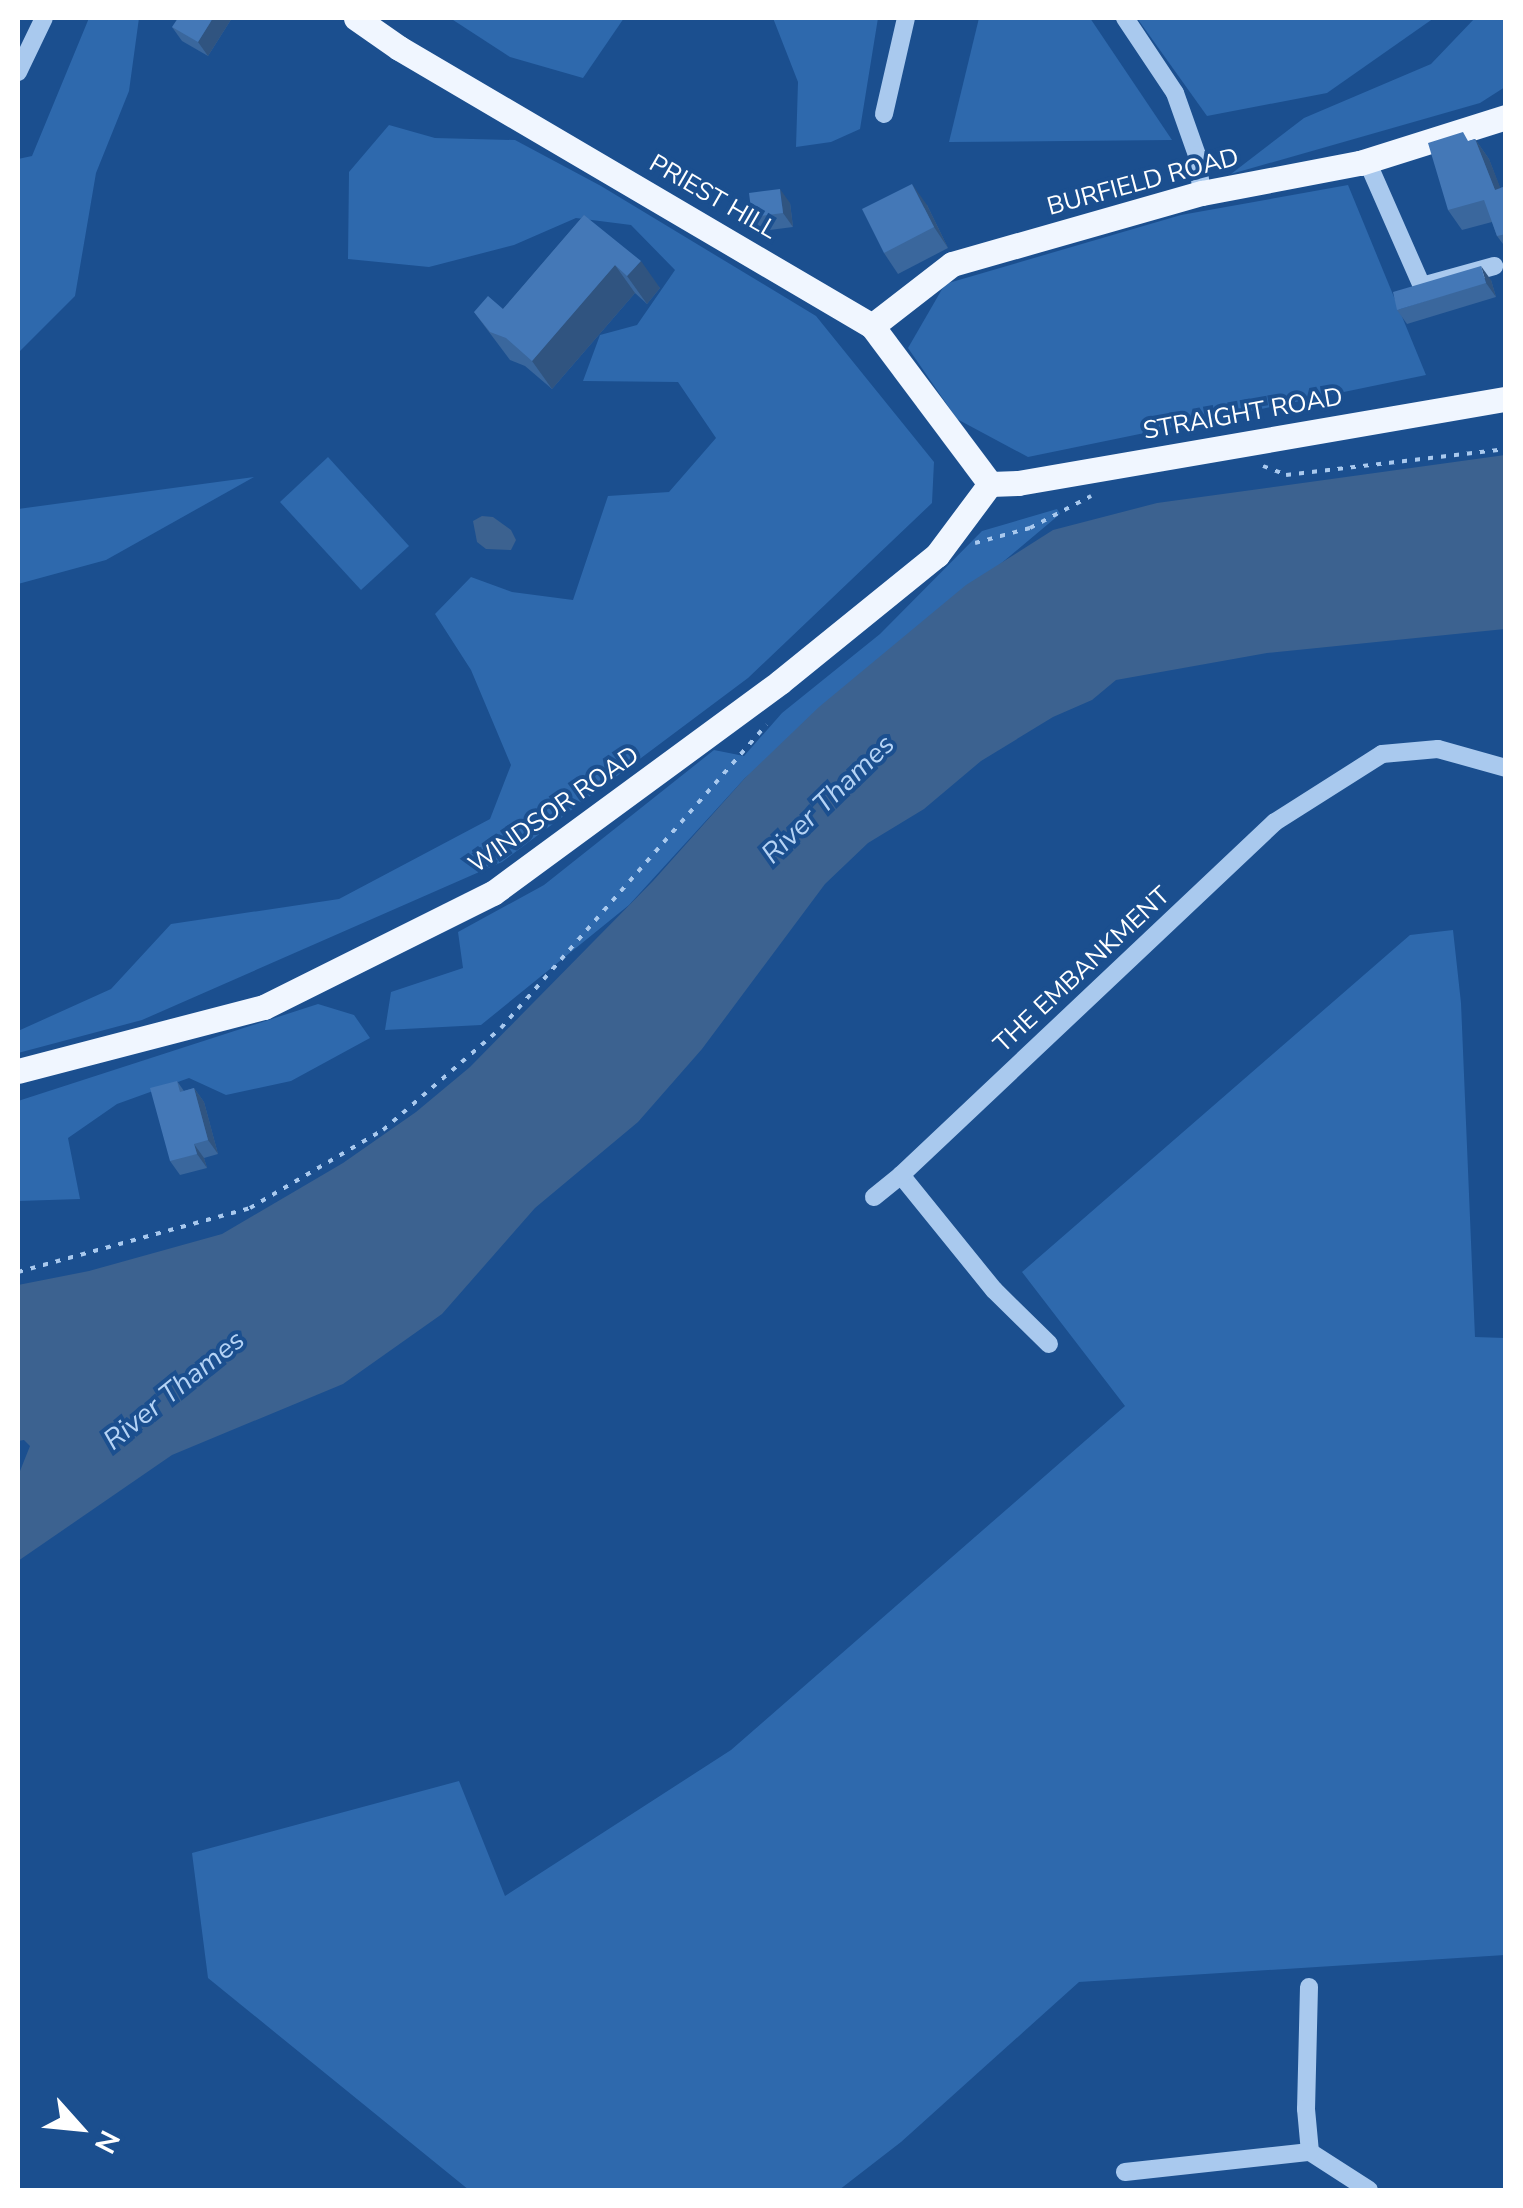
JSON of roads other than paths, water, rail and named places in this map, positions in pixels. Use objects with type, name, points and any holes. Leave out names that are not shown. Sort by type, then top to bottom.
[{"type":"main road","name":"PRIEST HILL","points":[[356,18],[399,48],[872,326],[990,484]]},
{"type":"main road","name":"BURFIELD ROAD","points":[[872,326],[952,264],[1202,192],[1367,161],[1506,117]]},
{"type":"main road","name":"STRAIGHT ROAD","points":[[990,484],[1018,484],[1506,399]]},
{"type":"main road","name":"WINDSOR ROAD","points":[[18,1071],[264,1008],[493,893],[688,751],[937,556],[990,484]]},
{"type":"street","points":[[18,72],[44,18]]},
{"type":"street","points":[[884,114],[906,18]]},
{"type":"street","points":[[1125,18],[1175,93],[1196,154],[1202,192]]},
{"type":"street","points":[[1367,161],[1422,286],[1494,266]]},
{"type":"street","name":"THE EMBANKMENT","points":[[874,1197],[1275,822],[1382,754],[1438,748],[1506,768]]},
{"type":"street","points":[[901,1175],[994,1290],[1049,1344]]},
{"type":"street","points":[[1309,1987],[1306,2108],[1310,2152]]},
{"type":"street","points":[[1124,2172],[1310,2152],[1369,2190]]},
{"type":"water","name":"River Thames","points":[[1505,455],[1505,629],[1267,653],[1116,680],[1092,700],[1053,717],[981,761],[924,809],[868,843],[825,884],[702,1049],[638,1122],[535,1208],[442,1314],[343,1384],[172,1455],[18,1561],[18,1476],[30,1446],[24,1440],[18,1441],[18,1285],[89,1271],[222,1234],[343,1163],[416,1112],[470,1067],[653,881],[745,778],[819,707],[966,585],[1053,530],[1157,503]]},
{"type":"water","points":[[482,516],[493,517],[511,530],[516,540],[511,550],[486,549],[477,542],[473,521]]}]
